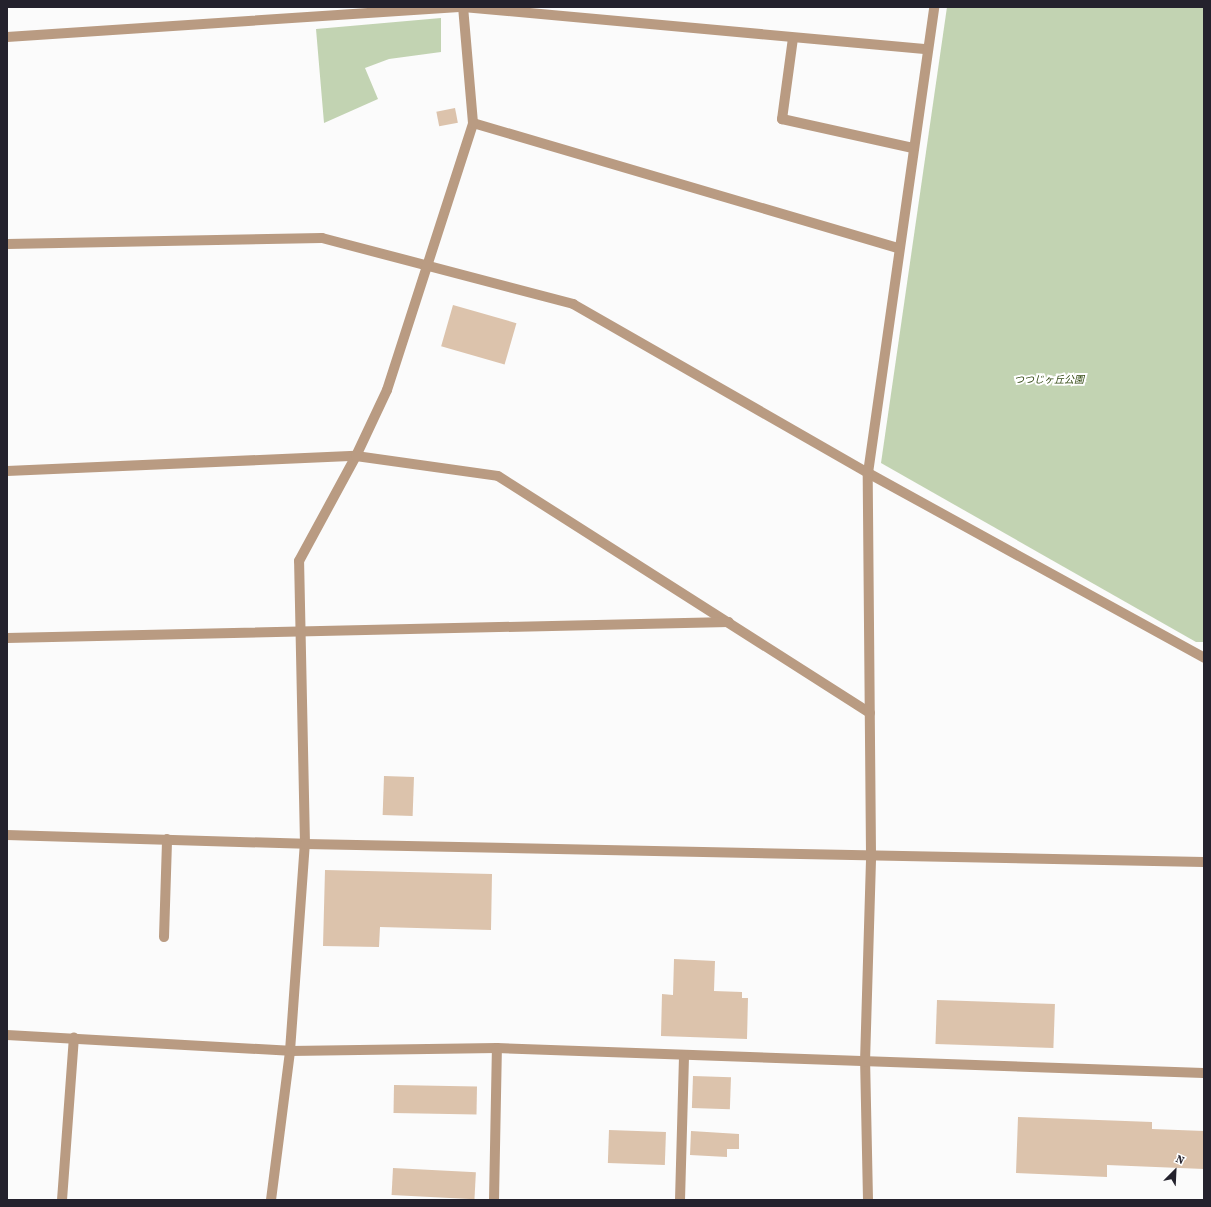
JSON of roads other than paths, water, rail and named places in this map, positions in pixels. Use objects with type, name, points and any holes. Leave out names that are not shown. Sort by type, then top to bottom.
[{"type":"street","points":[[7,37],[463,7],[927,49]]},
{"type":"street","points":[[271,1200],[290,1051],[305,844],[300,632],[300,561],[356,456],[387,390],[473,123],[463,7]]},
{"type":"street","points":[[868,1200],[864,1062],[871,854],[868,472],[934,7]]},
{"type":"street","points":[[793,38],[782,119],[913,148]]},
{"type":"street","points":[[473,123],[899,248]]},
{"type":"street","points":[[7,244],[322,238],[427,267],[573,304],[868,472],[1204,658]]},
{"type":"street","points":[[7,471],[356,456],[498,476],[870,713]]},
{"type":"street","points":[[7,638],[728,622]]},
{"type":"street","points":[[7,835],[305,844],[871,854],[1204,862]]},
{"type":"street","points":[[164,937],[168,840]]},
{"type":"street","points":[[7,1035],[74,1037],[290,1051],[497,1048],[1204,1073]]},
{"type":"street","points":[[62,1200],[74,1037]]},
{"type":"street","points":[[494,1200],[497,1048]]},
{"type":"street","points":[[680,1200],[684,1055]]},
{"type":"park label","name":"つつじヶ丘公園","points":[[1049,380]]}]
